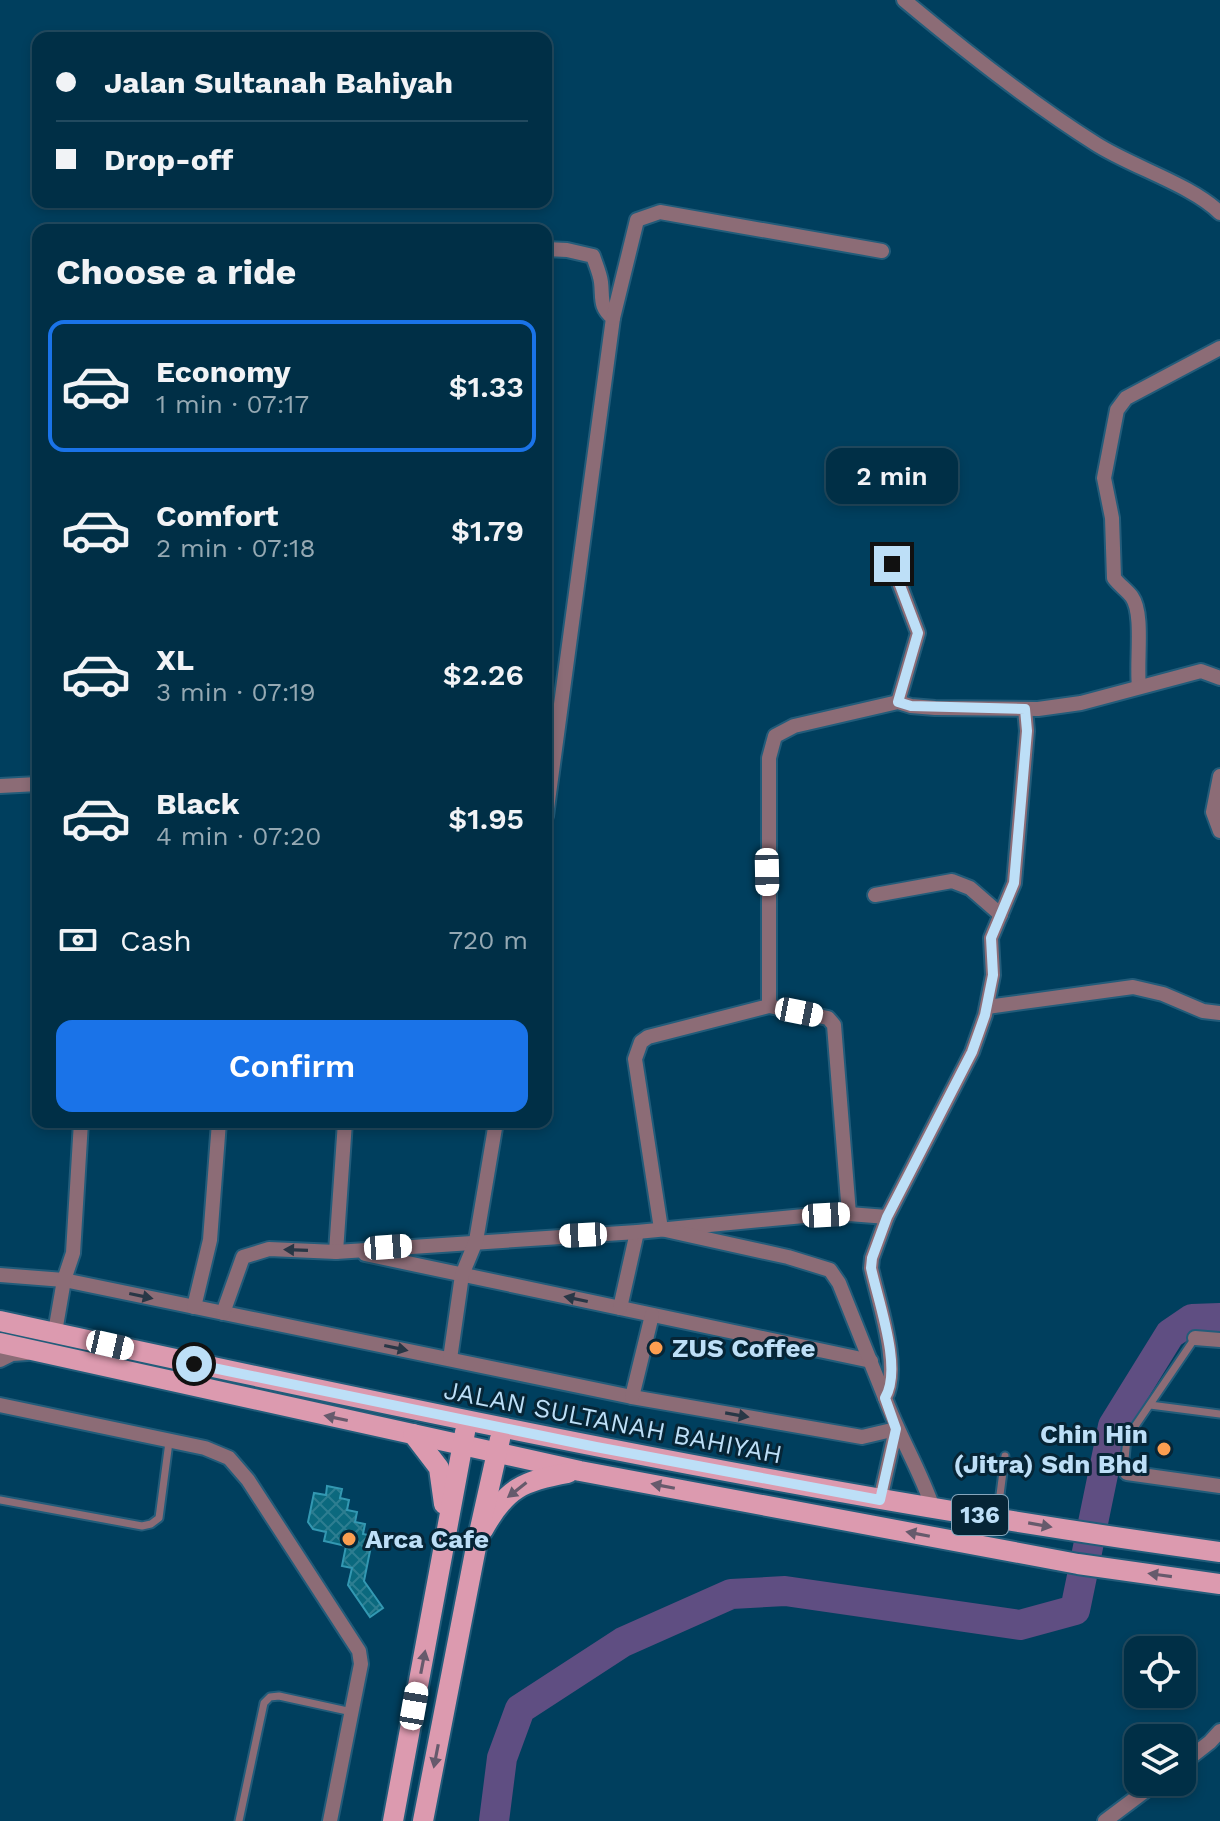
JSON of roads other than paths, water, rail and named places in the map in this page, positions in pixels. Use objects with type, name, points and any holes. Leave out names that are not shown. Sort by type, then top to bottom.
[{"type":"main road","name":"JALAN SULTANAH BAHIYAH","points":[[0,1321],[250,1377],[880,1500],[1220,1552]]},
{"type":"main road","name":"JALAN SULTANAH BAHIYAH","points":[[0,1343],[580,1471],[1078,1564],[1220,1584]]},
{"type":"main road","points":[[393,1821],[467,1420]]},
{"type":"main road","points":[[423,1821],[477,1542],[503,1428]]},
{"type":"main road","points":[[413,1434],[439,1468],[443,1482],[446,1535]]},
{"type":"main road","points":[[477,1542],[488,1521],[521,1484],[580,1471]]},
{"type":"street","points":[[904,0],[955,42],[1096,144],[1134,166],[1201,197],[1220,213]]},
{"type":"street","points":[[552,756],[613,318],[637,220],[660,212],[882,251]]},
{"type":"street","points":[[552,249],[593,256],[601,280],[604,311],[613,318]]},
{"type":"street","points":[[1139,687],[1136,665],[1140,614],[1131,596],[1114,578],[1112,518],[1104,478],[1117,410],[1126,398],[1220,348]]},
{"type":"street","points":[[892,564],[918,633],[898,702]]},
{"type":"street","points":[[769,1006],[768,773],[775,736],[794,726],[898,702],[911,706],[1025,709],[1081,703],[1201,671],[1220,678]]},
{"type":"street","points":[[885,1398],[891,1388],[892,1370],[871,1268],[872,1258],[887,1217],[972,1052],[987,1007],[993,975],[991,938],[1014,883],[1027,731],[1025,709]]},
{"type":"street","points":[[1220,776],[1213,812],[1220,831]]},
{"type":"street","points":[[0,786],[32,784]]},
{"type":"street","points":[[875,895],[952,881],[970,888],[1001,915]]},
{"type":"street","points":[[987,1007],[1133,987],[1163,994],[1203,1011],[1220,1013]]},
{"type":"street","points":[[661,1229],[635,1063],[641,1042],[648,1037],[769,1006],[832,1021],[849,1214]]},
{"type":"street","points":[[55,1332],[64,1280],[73,1253],[81,1128]]},
{"type":"street","points":[[194,1307],[210,1240],[219,1128]]},
{"type":"street","points":[[343,1251],[345,1128]]},
{"type":"street","points":[[450,1359],[462,1275],[476,1241],[495,1128]]},
{"type":"street","points":[[223,1313],[243,1257],[269,1249],[343,1251],[637,1232],[849,1214],[887,1217]]},
{"type":"street","points":[[661,1229],[788,1257],[830,1270],[839,1283],[896,1429],[921,1474],[933,1508]]},
{"type":"street","points":[[620,1308],[637,1232]]},
{"type":"street","points":[[343,1251],[871,1361]]},
{"type":"street","points":[[0,1275],[64,1280],[632,1397],[862,1437],[896,1429]]},
{"type":"street","points":[[632,1397],[652,1315]]},
{"type":"street","points":[[1195,1338],[1220,1340]]},
{"type":"street","points":[[0,1360],[12,1354],[36,1352]]},
{"type":"street","points":[[0,1405],[205,1448],[229,1458],[248,1480],[359,1651],[361,1664],[330,1821]]},
{"type":"street","points":[[880,1500],[896,1429]]},
{"type":"street","points":[[1127,1473],[1220,1486]]},
{"type":"street","points":[[1196,1753],[1220,1731]]},
{"type":"street","points":[[1105,1821],[1138,1796]]},
{"type":"lane","points":[[1127,1473],[1124,1470],[1127,1438],[1195,1338]]},
{"type":"lane","points":[[1150,1405],[1220,1414]]},
{"type":"lane","points":[[0,1500],[142,1526],[151,1524],[159,1518],[169,1439]]},
{"type":"lane","points":[[997,1518],[1005,1456]]},
{"type":"lane","points":[[239,1821],[264,1703],[270,1697],[279,1696],[352,1712]]},
{"type":"waterway","points":[[494,1821],[502,1758],[520,1709],[623,1642],[731,1594],[785,1591],[1020,1625],[1075,1610],[1113,1426],[1170,1334],[1192,1319],[1220,1318]]},
{"type":"place","name":"ZUS Coffee","points":[[656,1348]]},
{"type":"place","name":"Chin Hin (Jitra) Sdn Bhd","points":[[1164,1449]]},
{"type":"place","name":"Arca Cafe","points":[[349,1539]]}]
